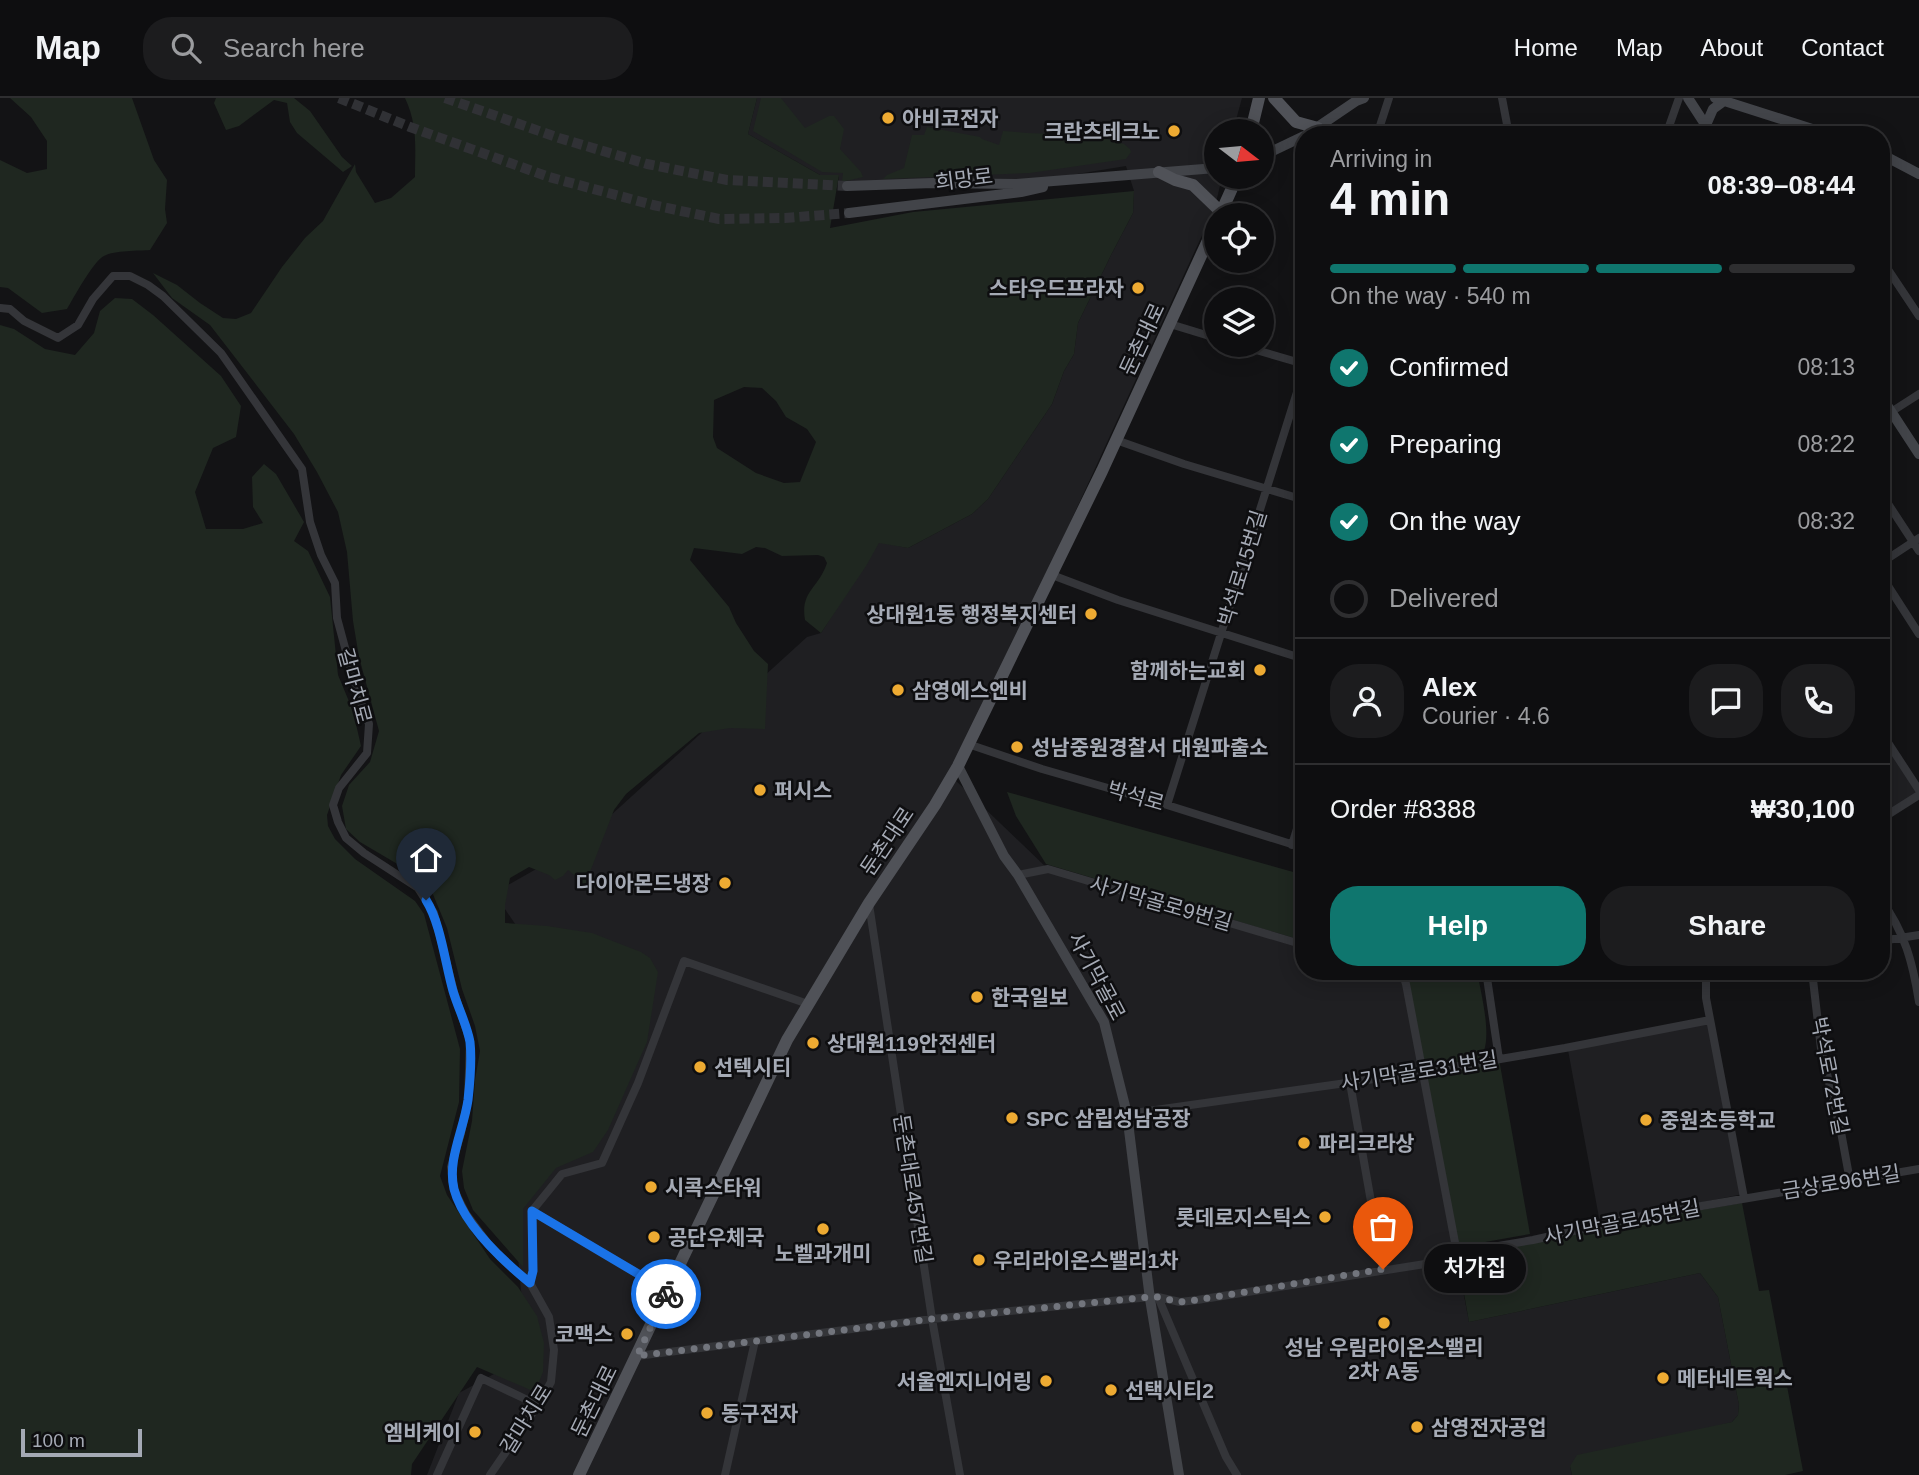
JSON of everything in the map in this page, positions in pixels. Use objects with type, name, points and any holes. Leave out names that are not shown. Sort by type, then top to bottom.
[{"type":"main road","points":[[1254,119],[1259,98]]},
{"type":"main road","points":[[1274,98],[1301,126]]},
{"type":"main road","points":[[1319,126],[1364,98]]},
{"type":"main road","points":[[1688,98],[1706,126]]},
{"type":"main road","points":[[1710,126],[1713,108],[1720,99],[1793,126]]},
{"type":"main road","points":[[1274,150],[1295,140]]},
{"type":"main road","points":[[1890,159],[1919,174]]},
{"type":"main road","name":"희망로","points":[[847,186],[1016,184],[1204,169]]},
{"type":"main road","points":[[1159,172],[1193,185],[1208,203]]},
{"type":"main road","name":"희망로","points":[[849,213],[1021,192],[1083,177]]},
{"type":"main road","name":"둔촌대로","points":[[579,1475],[788,1040],[869,903],[958,766],[1052,575],[1204,250]]},
{"type":"main road","points":[[1891,412],[1919,454]]},
{"type":"main road","name":"사기막골로","points":[[958,766],[1004,856],[1018,875],[1104,1022],[1126,1114],[1179,1475]]},
{"type":"street","points":[[1380,126],[1389,98]]},
{"type":"street","points":[[1502,98],[1507,126]]},
{"type":"street","points":[[1670,126],[1679,98]]},
{"type":"street","points":[[1890,272],[1919,316]]},
{"type":"street","name":"갈마치로","points":[[0,308],[10,309],[24,321],[58,338],[78,325],[93,299],[113,276],[130,276],[148,285],[163,296],[221,353],[302,470],[310,522],[321,555],[335,583],[337,618],[357,692],[369,724],[367,753],[339,788],[333,805],[346,838],[418,888],[434,913],[454,992],[470,1041],[468,1100],[451,1167],[454,1190],[466,1214],[489,1245],[530,1283],[549,1317],[554,1350],[551,1382],[490,1475]]},
{"type":"street","points":[[1170,324],[1204,334]]},
{"type":"street","points":[[1274,355],[1295,361]]},
{"type":"street","points":[[1891,412],[1919,394]]},
{"type":"street","name":"박석로15번길","points":[[1167,805],[1295,399]]},
{"type":"street","points":[[1116,439],[1184,464],[1295,497]]},
{"type":"street","points":[[1890,505],[1916,540],[1919,551]]},
{"type":"street","points":[[1890,557],[1916,540]]},
{"type":"street","points":[[1052,575],[1118,600],[1295,656]]},
{"type":"street","points":[[1890,589],[1919,634]]},
{"type":"street","name":"박석로","points":[[968,744],[1295,846]]},
{"type":"street","points":[[1890,746],[1919,793],[1890,813]]},
{"type":"street","points":[[1292,845],[1295,835]]},
{"type":"street","name":"사기막골로9번길","points":[[1018,875],[1048,869],[1295,941]]},
{"type":"street","name":"둔촌대로457번길","points":[[869,903],[932,1319],[960,1475]]},
{"type":"street","points":[[1890,912],[1904,938],[1919,1002]]},
{"type":"street","points":[[1890,940],[1919,935]]},
{"type":"street","points":[[530,1283],[533,1271],[532,1211],[562,1174],[602,1163],[638,1083],[684,961],[808,1004]]},
{"type":"street","points":[[1405,980],[1457,1254]]},
{"type":"street","points":[[1487,980],[1499,1059]]},
{"type":"street","points":[[1707,980],[1706,998],[1744,1198]]},
{"type":"street","name":"박석로72번길","points":[[1813,980],[1821,1049],[1850,1181]]},
{"type":"street","name":"사기막골로31번길","points":[[1126,1114],[1423,1072],[1710,1020]]},
{"type":"street","points":[[1350,1083],[1383,1269]]},
{"type":"street","name":"금상로96번길","points":[[1763,1195],[1919,1169]]},
{"type":"street","name":"사기막골로45번길","points":[[637,1356],[932,1319],[1154,1297],[1180,1302],[1197,1300],[1444,1261],[1457,1254],[1763,1195]]},
{"type":"street","points":[[532,1211],[667,1291]]},
{"type":"street","points":[[1154,1297],[1226,1457],[1237,1475]]},
{"type":"street","points":[[724,1475],[755,1342]]},
{"type":"street","points":[[437,1475],[481,1378],[538,1405]]},
{"type":"shaded area","points":[[10,98],[132,98],[154,160],[167,180],[167,223],[150,250],[105,255],[88,274],[67,309],[42,313],[8,288],[0,287],[0,160],[27,173],[47,169],[47,141],[31,117]]},
{"type":"shaded area","points":[[216,98],[294,98],[310,111],[342,157],[352,166],[343,172],[297,133],[290,122],[287,103],[274,100],[239,126],[226,130],[214,103]]},
{"type":"shaded area","points":[[405,98],[757,98],[748,134],[820,175],[839,175],[830,228],[913,212],[1134,191],[1133,213],[1078,323],[1074,354],[1064,371],[1052,404],[988,499],[972,514],[908,548],[879,543],[821,633],[805,620],[804,610],[808,596],[824,571],[827,563],[824,557],[782,556],[756,547],[742,554],[694,548],[690,560],[729,607],[754,651],[768,664],[765,729],[730,728],[699,733],[626,794],[614,810],[583,890],[580,880],[568,870],[555,880],[529,867],[510,878],[505,923],[592,933],[641,952],[650,958],[658,972],[647,1042],[608,1130],[593,1152],[556,1168],[523,1209],[523,1267],[473,1210],[464,1188],[462,1171],[472,1121],[480,1051],[447,928],[432,892],[416,875],[360,842],[346,829],[342,806],[349,785],[370,762],[379,731],[359,657],[347,552],[338,512],[294,434],[210,325],[172,298],[153,273],[177,285],[223,318],[236,319],[251,313],[282,267],[305,238],[323,221],[355,164],[356,172],[375,203],[391,198],[415,177],[415,137]],"holes":[[[744,387],[762,388],[776,401],[786,417],[807,429],[816,442],[800,482],[784,483],[756,473],[717,448],[713,437],[714,400]]]},
{"type":"shaded area","points":[[757,98],[1242,98],[1236,119],[1204,119],[1204,189],[1219,189],[1216,203],[1204,203],[1204,231],[953,778],[1048,869],[1295,942],[1295,980],[1404,980],[1469,1322],[1700,1273],[1718,1297],[1739,1405],[1738,1415],[1732,1422],[1570,1466],[1572,1475],[427,1475],[459,1393],[527,1356],[514,1213],[526,940],[494,893],[577,846],[807,637],[821,633],[879,542],[908,548],[972,514],[988,499],[1052,404],[1064,371],[1074,354],[1078,323],[1133,213],[1134,191],[1126,166],[1016,184],[838,185],[839,175],[820,175],[748,134]]},
{"type":"shaded area","points":[[761,98],[781,98],[805,128],[834,116],[844,129],[840,149],[863,177],[842,182],[843,173],[822,172],[753,131]]},
{"type":"shaded area","points":[[927,127],[980,137],[999,145],[1003,131],[1045,133],[1068,127],[1124,144],[1131,152],[1126,159],[1030,173],[883,179],[904,168],[912,135],[924,135]]},
{"type":"shaded area","points":[[115,298],[132,299],[153,315],[221,376],[241,406],[236,437],[213,448],[195,492],[206,529],[243,529],[263,523],[253,507],[252,477],[264,464],[276,474],[304,522],[294,541],[308,551],[330,597],[338,675],[353,711],[361,746],[341,775],[327,815],[328,826],[335,839],[355,859],[415,901],[424,914],[460,1049],[459,1102],[440,1176],[447,1195],[490,1259],[518,1287],[537,1316],[544,1343],[543,1372],[535,1392],[477,1367],[412,1464],[411,1475],[0,1475],[0,325],[14,329],[45,349],[75,355],[94,333],[100,311]]},
{"type":"shaded area","points":[[1890,751],[1917,793],[1890,811]]},
{"type":"shaded area","points":[[1007,792],[1295,872],[1295,938],[1046,864],[1016,816]]},
{"type":"shaded area","points":[[1402,980],[1478,980],[1486,1033],[1482,1054],[1474,1061],[1446,1066],[1434,1066],[1424,1059]]},
{"type":"shaded area","points":[[1710,1023],[1743,1194],[1600,1223],[1568,1050]]},
{"type":"shaded area","points":[[1499,1059],[1530,1234],[1457,1247],[1424,1072]]},
{"type":"shaded area","points":[[1742,1203],[1759,1291],[1769,1290],[1803,1471],[1785,1475],[1572,1475],[1570,1466],[1577,1455],[1732,1422],[1738,1415],[1739,1405],[1718,1297],[1700,1273],[1469,1322],[1457,1253]]},
{"type":"tunnel","points":[[339,98],[410,127],[549,177],[653,205],[719,219],[849,213]]},
{"type":"tunnel","points":[[445,98],[559,138],[647,164],[727,180],[847,186]]},
{"type":"way so far","points":[[666,1294],[637,1356],[932,1319],[1150,1297],[1180,1302],[1383,1269]]},
{"type":"place","name":"아비코전자","points":[[888,118]]},
{"type":"place","name":"크란츠테크노","points":[[1174,131]]},
{"type":"place","name":"스타우드프라자","points":[[1138,288]]},
{"type":"place","name":"상대원1동 행정복지센터","points":[[1091,614]]},
{"type":"place","name":"함께하는교회","points":[[1260,670]]},
{"type":"place","name":"삼영에스엔비","points":[[898,690]]},
{"type":"place","name":"성남중원경찰서 대원파출소","points":[[1017,747]]},
{"type":"place","name":"퍼시스","points":[[760,790]]},
{"type":"place","name":"다이아몬드냉장","points":[[725,883]]},
{"type":"place","name":"한국일보","points":[[977,997]]},
{"type":"place","name":"상대원119안전센터","points":[[813,1043]]},
{"type":"place","name":"선텍시티","points":[[700,1067]]},
{"type":"place","name":"SPC 삼립성남공장","points":[[1012,1118]]},
{"type":"place","name":"중원초등학교","points":[[1646,1120]]},
{"type":"place","name":"파리크라상","points":[[1304,1143]]},
{"type":"place","name":"시콕스타워","points":[[651,1187]]},
{"type":"place","name":"롯데로지스틱스","points":[[1325,1217]]},
{"type":"place","name":"노벨과개미","points":[[823,1229]]},
{"type":"place","name":"공단우체국","points":[[654,1237]]},
{"type":"place","name":"우리라이온스밸리1차","points":[[979,1260]]},
{"type":"place","name":"처가집","points":[[1383,1269]]},
{"type":"place","name":"성남 우림라이온스밸리 2차 A동","points":[[1384,1323]]},
{"type":"place","name":"코맥스","points":[[627,1334]]},
{"type":"place","name":"메타네트웍스","points":[[1663,1378]]},
{"type":"place","name":"서울엔지니어링","points":[[1046,1381]]},
{"type":"place","name":"선택시티2","points":[[1111,1390]]},
{"type":"place","name":"동구전자","points":[[707,1413]]},
{"type":"place","name":"삼영전자공업","points":[[1417,1427]]},
{"type":"place","name":"엠비케이","points":[[475,1432]]},
{"type":"route","points":[[426,900],[434,913],[442,950],[470,1041],[468,1100],[451,1167],[454,1190],[466,1214],[489,1245],[530,1283],[533,1271],[532,1211],[667,1291],[666,1294]]}]
